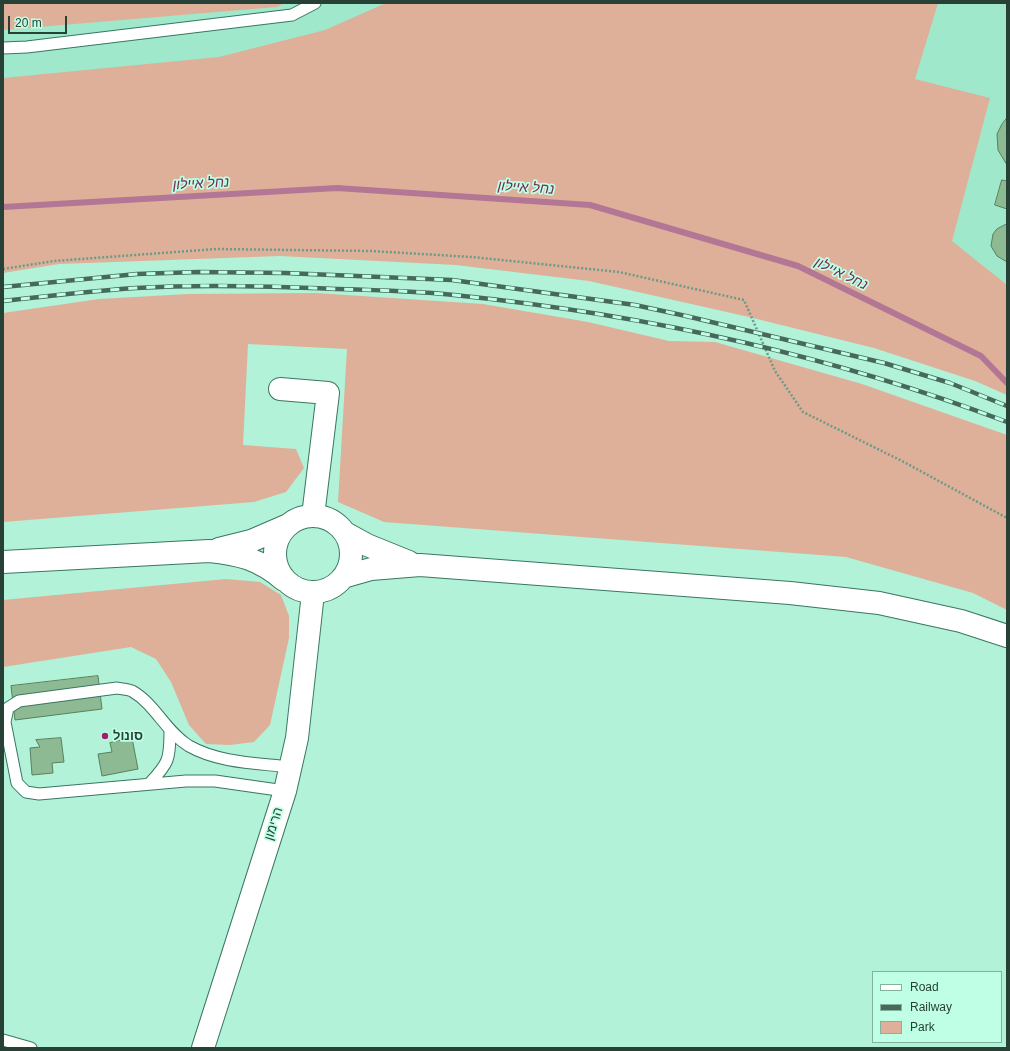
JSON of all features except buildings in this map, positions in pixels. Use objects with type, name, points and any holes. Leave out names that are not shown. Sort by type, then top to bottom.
[{"type":"main road","points":[[280,389],[328,393],[313,516]]},
{"type":"main road","points":[[208,551],[251,541],[288,525],[302,517],[313,516],[326,518],[336,524],[345,533],[396,558],[420,565]]},
{"type":"main road","points":[[284,580],[278,571],[274,549],[278,538],[288,525]]},
{"type":"main road","points":[[3,562],[208,551],[236,554],[256,561],[270,568],[292,587],[313,593],[330,588],[343,577],[349,568],[351,556],[350,544],[345,533]]},
{"type":"main road","points":[[343,577],[371,569],[420,565],[790,593],[879,603],[961,621],[1007,636]]},
{"type":"main road","name":"הרימון","points":[[203,1048],[285,791],[298,738],[313,593]]},
{"type":"lane","points":[[3,48],[27,47],[292,15],[315,3]]},
{"type":"lane","points":[[285,791],[215,780],[149,784],[39,794],[26,792],[18,783],[5,722],[8,708],[19,700],[117,688],[131,691],[145,702],[170,731],[188,745],[206,754],[235,761],[290,767]]},
{"type":"lane","points":[[149,784],[163,769],[170,755],[170,731]]},
{"type":"lane","points":[[3,1040],[31,1048]]},
{"type":"path","points":[[3,269],[54,261],[216,249],[371,251],[472,257],[619,272],[744,300],[775,371],[803,412],[902,461],[1007,518]]},
{"type":"shaded area","points":[[3,3],[1007,3],[1007,322],[3,89]]},
{"type":"green space","points":[[3,3],[284,3],[277,7],[3,30]]},
{"type":"green space","points":[[386,3],[938,3],[915,79],[990,98],[952,241],[1007,285],[1007,395],[975,381],[874,348],[749,317],[589,281],[456,265],[280,256],[59,264],[3,273],[3,78],[219,57],[325,30]]},
{"type":"green space","points":[[316,293],[483,304],[588,322],[669,341],[715,342],[862,384],[1007,435],[1007,610],[973,593],[846,557],[384,522],[338,502],[347,349],[248,344],[243,445],[296,449],[304,468],[286,492],[254,502],[3,522],[3,313],[99,299],[188,294]]},
{"type":"green space","points":[[226,579],[260,582],[281,595],[289,616],[289,638],[270,725],[254,742],[230,745],[206,744],[189,725],[171,682],[156,659],[131,647],[3,667],[3,600]]},
{"type":"waterway","name":"נחל איילון","points":[[3,207],[337,188],[590,205],[798,266],[981,356],[1007,383]]},
{"type":"railway","points":[[3,287],[137,274],[199,272],[285,273],[452,280],[635,305],[686,316],[884,363],[950,383],[1007,406]]},
{"type":"railway","points":[[3,301],[119,289],[236,286],[410,292],[454,295],[524,303],[595,313],[735,340],[804,357],[872,377],[940,398],[1007,422]]},
{"type":"place","name":"סונול","points":[[105,736]]}]
